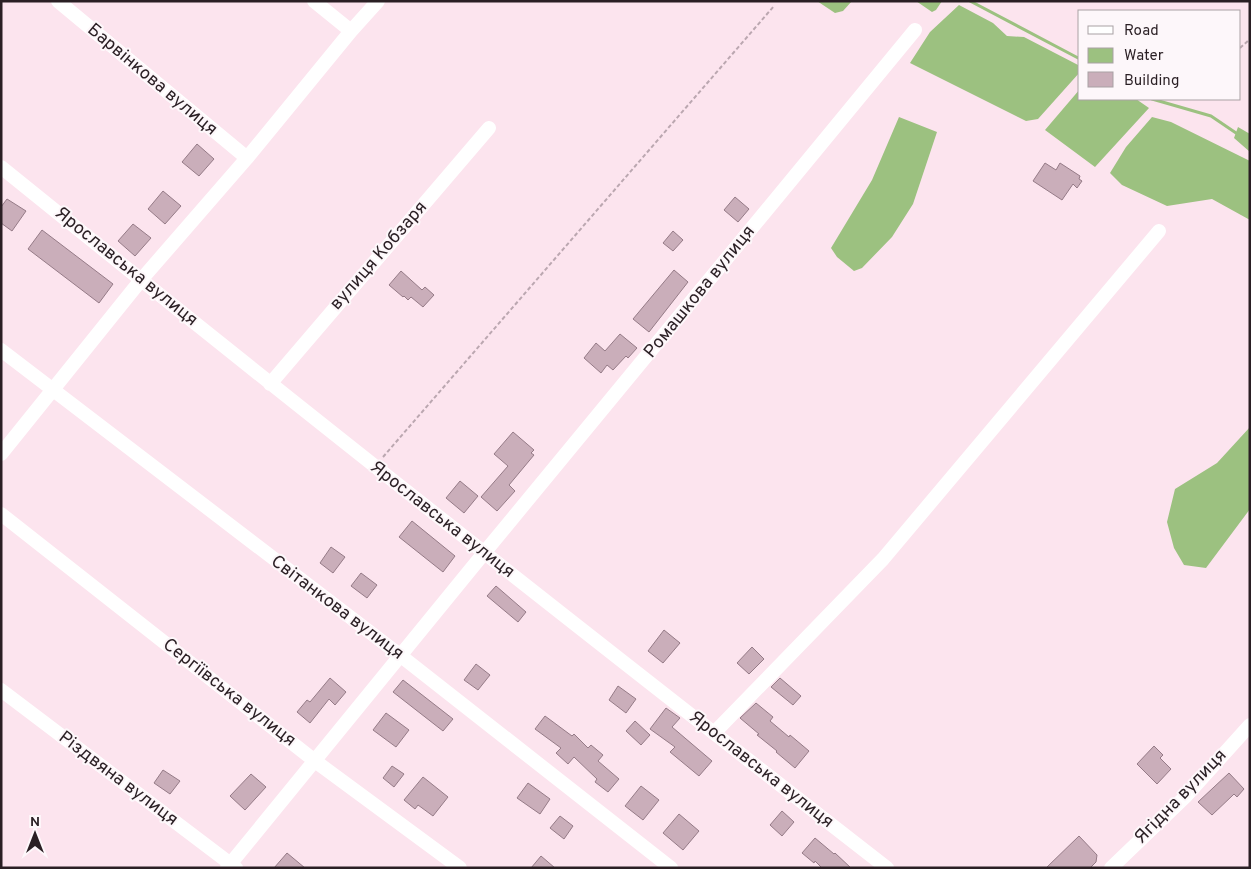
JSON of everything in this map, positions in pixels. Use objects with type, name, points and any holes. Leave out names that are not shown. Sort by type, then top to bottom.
[{"type":"street","name":"Барвінкова вулиця","points":[[58,1],[247,158]]},
{"type":"street","points":[[314,1],[351,31]]},
{"type":"street","points":[[1,454],[141,280],[247,158],[351,31],[378,1]]},
{"type":"street","name":"Ромашкова вулиця","points":[[231,866],[484,553],[915,30]]},
{"type":"street","name":"вулиця Кобзаря","points":[[270,384],[489,128]]},
{"type":"street","name":"Ярославська вулиця","points":[[1,167],[270,384],[887,868]]},
{"type":"street","points":[[714,733],[882,559],[1159,231]]},
{"type":"street","name":"Світанкова вулиця","points":[[1,350],[400,656],[671,868]]},
{"type":"street","name":"Сергіївська вулиця","points":[[1,514],[315,761],[460,868]]},
{"type":"street","name":"Різдвяна вулиця","points":[[1,690],[231,866]]},
{"type":"street","name":"Ягідна вулиця","points":[[1111,868],[1185,797],[1250,726]]},
{"type":"path","points":[[375,467],[774,6]]},
{"type":"water","points":[[817,1],[852,1],[843,11],[835,13]]},
{"type":"water","points":[[916,1],[942,1],[936,10],[932,12]]},
{"type":"water","points":[[959,5],[993,23],[1007,36],[1024,37],[1078,65],[1078,74],[1038,119],[1026,121],[910,63],[930,32]]},
{"type":"water","points":[[1078,91],[1078,100],[1137,100],[1149,108],[1095,167],[1045,130]]},
{"type":"water","points":[[899,117],[937,132],[913,204],[892,237],[862,268],[854,271],[837,257],[831,248],[872,180]]},
{"type":"water","points":[[1152,117],[1171,122],[1250,161],[1250,220],[1212,199],[1167,206],[1122,185],[1110,173],[1126,147]]},
{"type":"water","points":[[1238,127],[1250,134],[1250,152],[1234,138]]},
{"type":"water","points":[[1250,427],[1250,509],[1206,568],[1184,565],[1174,548],[1167,522],[1175,489],[1217,463]]},
{"type":"building","points":[[197,144],[214,159],[199,176],[182,162]]},
{"type":"building","points":[[1045,163],[1056,170],[1060,163],[1080,176],[1079,179],[1082,181],[1077,188],[1073,184],[1062,200],[1033,181]]},
{"type":"building","points":[[163,191],[181,206],[165,224],[148,209]]},
{"type":"building","points":[[735,197],[749,209],[738,222],[724,210]]},
{"type":"building","points":[[7,199],[26,211],[12,231],[1,223],[1,207]]},
{"type":"building","points":[[133,224],[151,238],[135,256],[118,241]]},
{"type":"building","points":[[42,230],[113,284],[99,303],[28,249]]},
{"type":"building","points":[[673,231],[683,240],[673,251],[663,243]]},
{"type":"building","points":[[674,270],[688,282],[649,332],[633,319]]},
{"type":"building","points":[[401,271],[422,290],[425,287],[434,295],[423,307],[411,297],[408,300],[403,297],[389,285]]},
{"type":"building","points":[[620,334],[637,348],[628,358],[626,356],[613,370],[607,365],[601,373],[584,358],[596,343],[605,351]]},
{"type":"building","points":[[513,432],[534,450],[531,453],[534,455],[509,485],[515,491],[497,511],[481,497],[508,466],[494,454]]},
{"type":"building","points":[[460,481],[478,496],[464,513],[446,498]]},
{"type":"building","points":[[412,521],[455,556],[443,572],[399,537]]},
{"type":"building","points":[[331,547],[345,557],[333,573],[320,563]]},
{"type":"building","points":[[361,573],[377,585],[367,598],[351,586]]},
{"type":"building","points":[[496,586],[526,612],[518,622],[487,596]]},
{"type":"building","points":[[664,630],[680,643],[663,663],[648,651]]},
{"type":"building","points":[[752,647],[764,659],[749,674],[737,663]]},
{"type":"building","points":[[476,664],[490,675],[478,690],[464,680]]},
{"type":"building","points":[[330,678],[346,692],[335,705],[329,699],[310,723],[297,712],[307,700],[310,702]]},
{"type":"building","points":[[780,678],[801,696],[793,705],[771,687]]},
{"type":"building","points":[[403,680],[453,719],[443,731],[393,692]]},
{"type":"building","points":[[618,686],[636,699],[626,713],[609,700]]},
{"type":"building","points":[[756,703],[773,717],[770,721],[809,751],[795,768],[740,718]]},
{"type":"building","points":[[666,708],[680,718],[672,727],[712,761],[699,776],[670,752],[675,747],[650,729]]},
{"type":"building","points":[[386,713],[409,730],[396,747],[373,730]]},
{"type":"building","points":[[545,716],[572,736],[574,734],[588,748],[591,745],[603,755],[598,761],[619,779],[608,792],[595,782],[597,779],[574,757],[568,764],[556,753],[561,748],[535,729]]},
{"type":"building","points":[[635,721],[650,735],[641,745],[626,731]]},
{"type":"building","points":[[1154,746],[1163,755],[1160,758],[1171,769],[1157,784],[1137,764]]},
{"type":"building","points":[[392,766],[404,774],[394,787],[383,778]]},
{"type":"building","points":[[163,770],[180,781],[170,794],[154,783]]},
{"type":"building","points":[[1229,773],[1244,789],[1237,797],[1234,794],[1212,815],[1198,802]]},
{"type":"building","points":[[251,774],[266,787],[245,810],[230,796]]},
{"type":"building","points":[[423,777],[448,797],[433,816],[418,805],[415,809],[404,800]]},
{"type":"building","points":[[528,783],[550,799],[540,814],[517,798]]},
{"type":"building","points":[[641,786],[659,800],[643,820],[625,806]]},
{"type":"building","points":[[782,811],[794,822],[782,836],[770,825]]},
{"type":"building","points":[[679,814],[699,831],[683,850],[663,833]]},
{"type":"building","points":[[560,816],[573,826],[564,839],[550,828]]},
{"type":"building","points":[[1079,836],[1097,855],[1096,862],[1090,868],[1046,868]]},
{"type":"building","points":[[815,838],[851,868],[822,868],[802,853]]},
{"type":"building","points":[[287,853],[305,868],[274,868]]},
{"type":"building","points":[[541,856],[555,868],[531,868]]},
{"type":"waterway","points":[[970,1],[1078,58]]},
{"type":"waterway","points":[[1155,100],[1211,116],[1239,135]]}]
